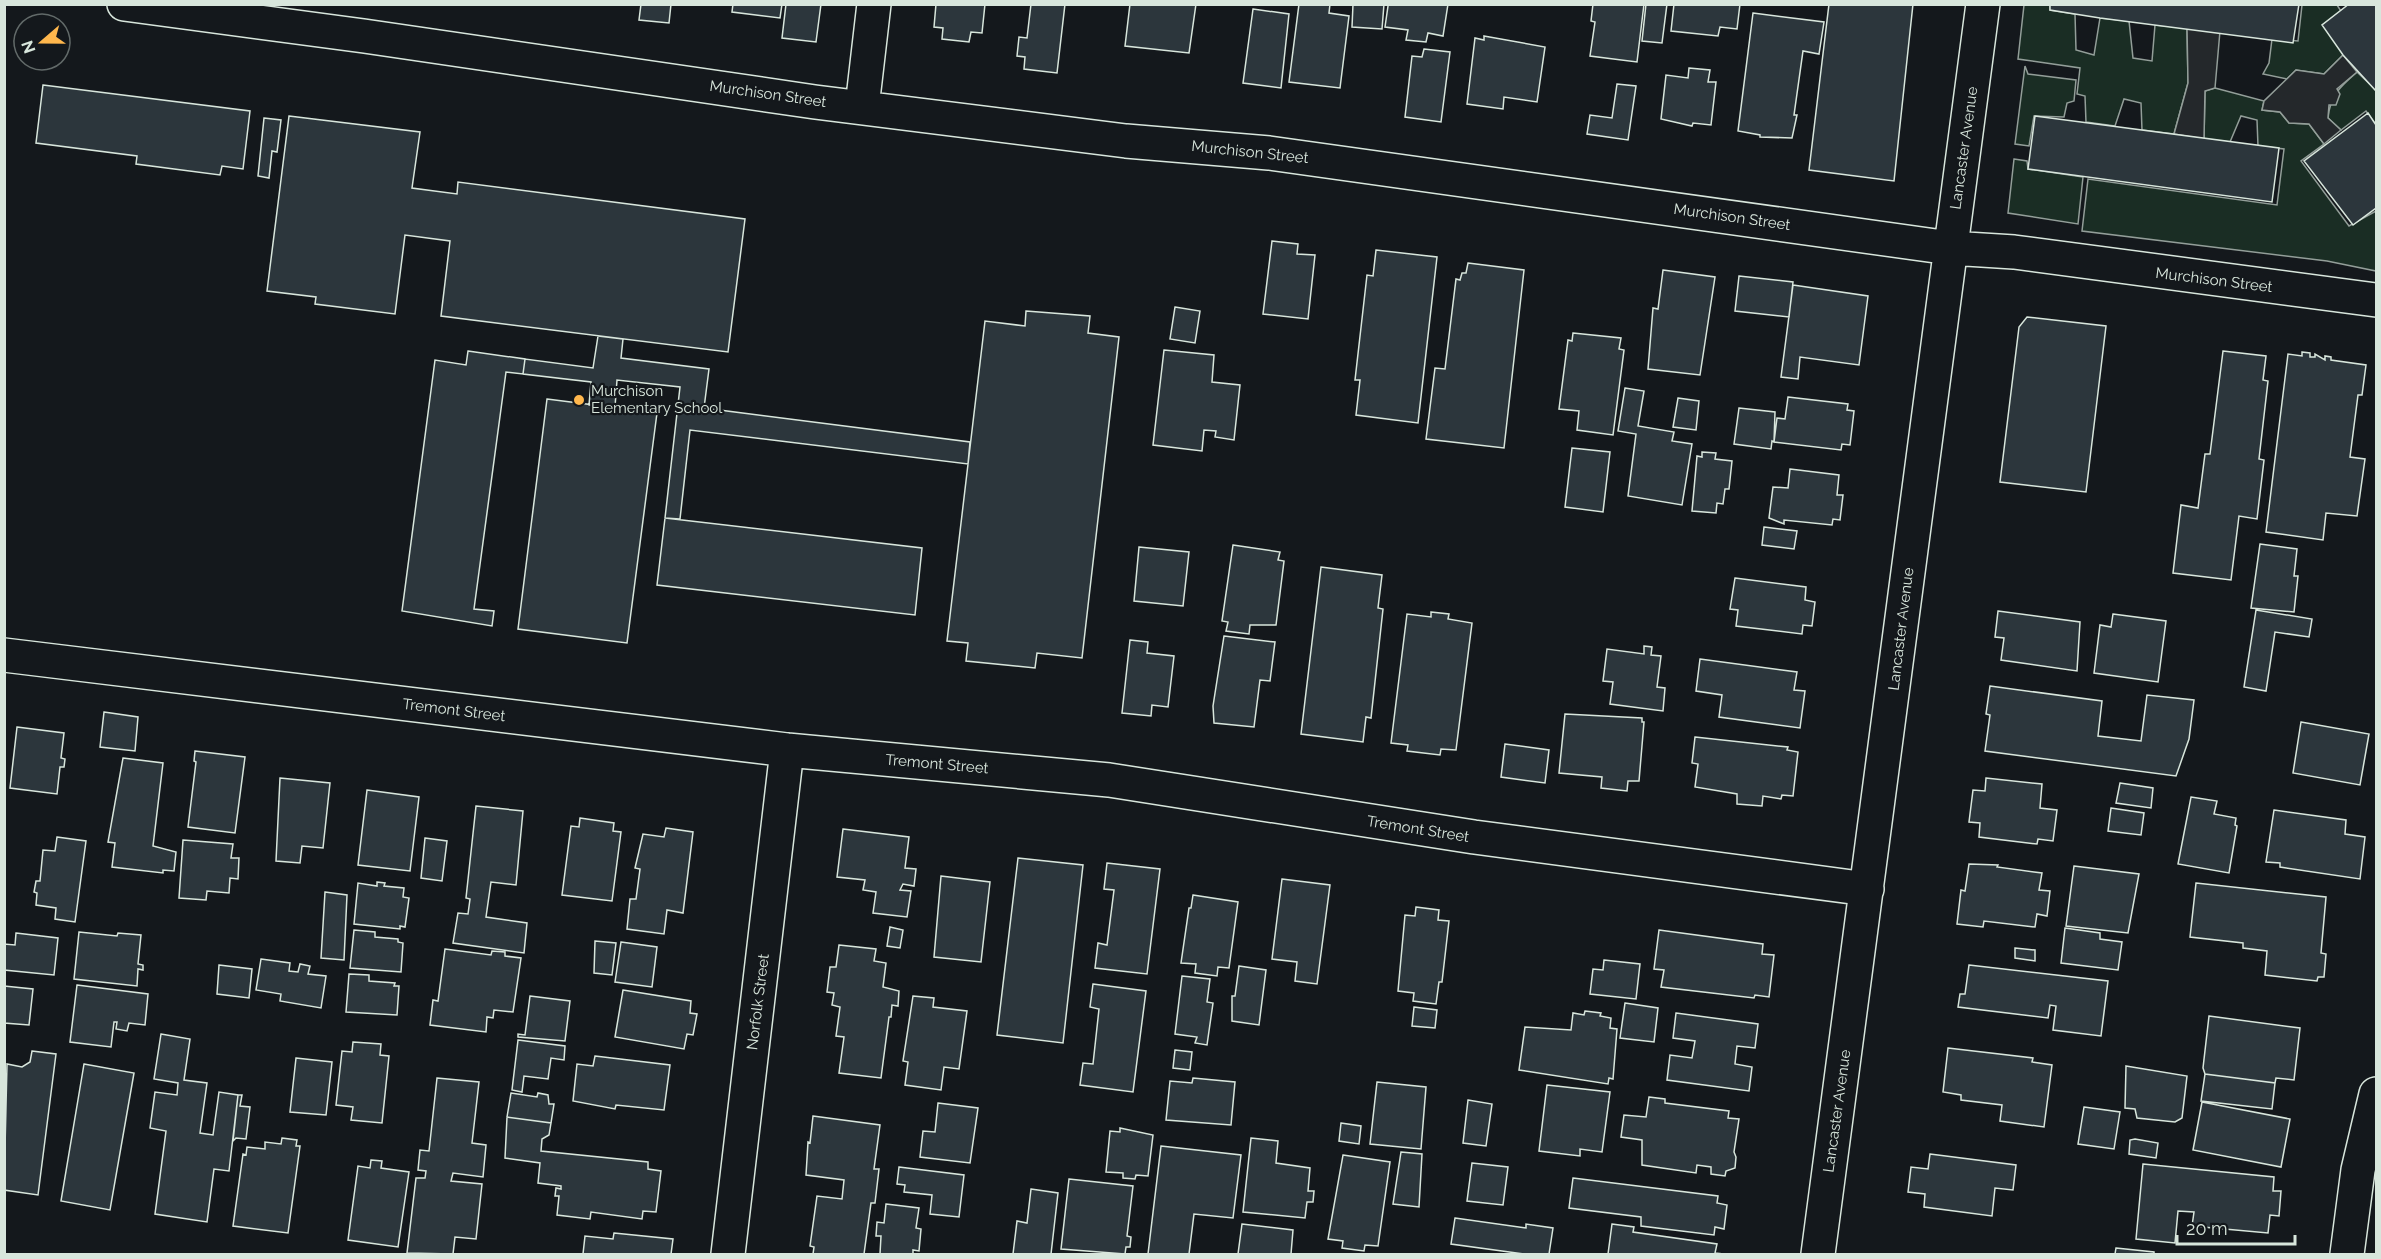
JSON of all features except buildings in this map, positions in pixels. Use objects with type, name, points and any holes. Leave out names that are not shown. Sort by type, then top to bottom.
[{"type":"street","name":"Murchison Street","points":[[124,4],[862,107],[1126,141],[1269,153],[1950,248],[2014,252],[2376,300]]},
{"type":"street","points":[[862,107],[874,4]]},
{"type":"street","name":"Lancaster Avenue","points":[[1818,1254],[1983,4]]},
{"type":"street","name":"Tremont Street","points":[[4,655],[788,750],[1109,780],[1474,837],[1867,889]]},
{"type":"street","name":"Norfolk Street","points":[[728,1254],[788,750]]},
{"type":"street","points":[[2347,1254],[2358,1170],[2376,1094]]},
{"type":"green space","points":[[2024,5],[2050,5],[2050,10],[2075,14],[2076,50],[2094,55],[2100,18],[2129,21],[2133,58],[2152,61],[2155,25],[2187,28],[2188,83],[2174,134],[2142,130],[2141,103],[2124,99],[2115,126],[2086,122],[2085,96],[2077,94],[2080,68],[2018,59]]},
{"type":"green space","points":[[2302,5],[2337,5],[2341,11],[2343,55],[2324,74],[2296,70],[2287,79],[2263,74],[2269,63],[2272,39],[2298,41]]},
{"type":"green space","points":[[2025,66],[2028,74],[2076,80],[2074,101],[2067,103],[2064,117],[2034,116],[2029,146],[2015,144]]},
{"type":"green space","points":[[2357,72],[2376,90],[2376,125],[2366,111],[2341,130],[2328,118],[2329,110],[2337,92]]},
{"type":"green space","points":[[2215,88],[2264,101],[2262,110],[2280,112],[2289,123],[2309,124],[2324,144],[2301,161],[2349,226],[2376,211],[2376,271],[2327,261],[2082,231],[2088,179],[2277,205],[2284,149],[2258,146],[2257,120],[2241,116],[2230,142],[2204,139],[2205,91]]},
{"type":"green space","points":[[2014,159],[2027,161],[2028,169],[2083,177],[2078,224],[2008,213]]},
{"type":"shaded area","points":[[2187,28],[2220,31],[2215,88],[2205,91],[2204,139],[2174,134],[2188,83]]},
{"type":"shaded area","points":[[2343,55],[2357,72],[2337,89],[2340,94],[2336,105],[2329,105],[2328,118],[2341,130],[2324,144],[2309,124],[2289,123],[2280,112],[2262,110],[2264,101],[2296,70],[2324,74]]},
{"type":"place","name":"Murchison Elementary School","points":[[579,400]]}]
